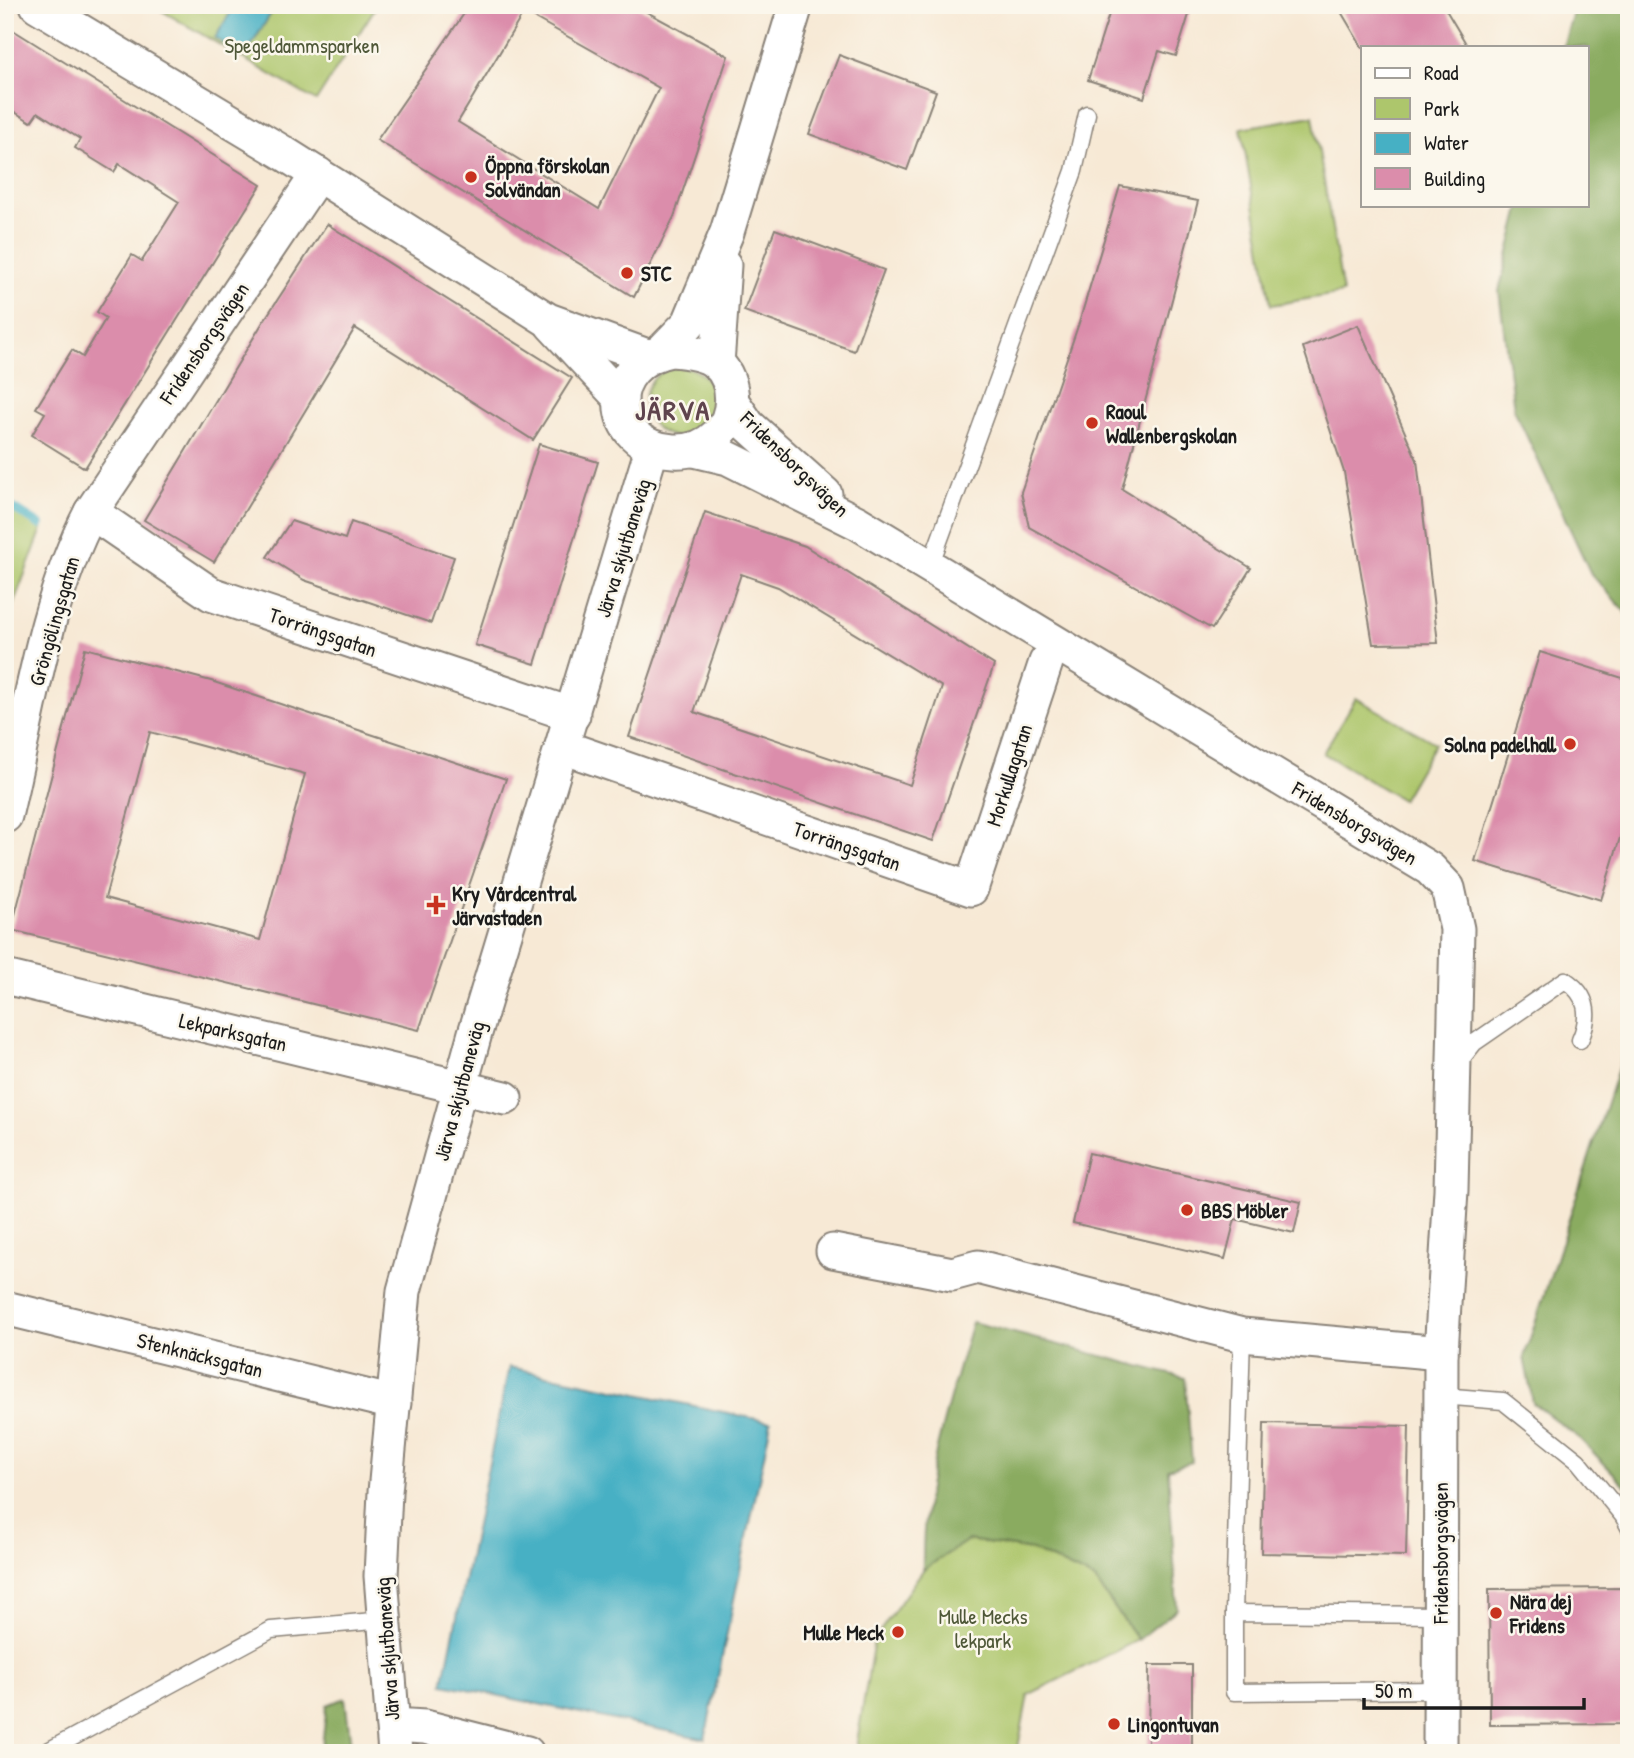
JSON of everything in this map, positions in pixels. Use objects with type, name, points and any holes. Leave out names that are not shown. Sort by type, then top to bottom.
[{"type":"street","points":[[37,5],[318,174],[548,320],[654,354],[690,352],[717,363]]},
{"type":"street","points":[[548,320],[621,399],[629,428],[652,448],[694,450],[710,442],[723,430],[733,403],[727,378],[717,363],[703,327],[727,232],[796,5]]},
{"type":"street","name":"Fridensborgsvägen","points":[[91,512],[318,174]]},
{"type":"street","points":[[621,399],[629,372],[654,354],[703,327]]},
{"type":"street","name":"Fridensborgsvägen","points":[[733,403],[748,425],[858,523]]},
{"type":"street","name":"Järva skjutbaneväg","points":[[394,1739],[382,1552],[404,1291],[460,1087],[652,448]]},
{"type":"street","name":"Fridensborgsvägen","points":[[694,450],[728,458],[858,523],[1430,869],[1448,888],[1457,929],[1451,1190],[1441,1353],[1440,1753]]},
{"type":"street","name":"Torrängsgatan","points":[[91,512],[211,594],[573,715]]},
{"type":"street","name":"Gröngölingsgatan","points":[[5,816],[49,628],[77,539],[91,512]]},
{"type":"street","name":"Morkullagatan","points":[[971,889],[1046,662]]},
{"type":"street","name":"Torrängsgatan","points":[[563,747],[971,889]]},
{"type":"street","name":"Lekparksgatan","points":[[5,977],[505,1098]]},
{"type":"street","points":[[833,1251],[952,1275],[978,1267],[1242,1335],[1441,1353]]},
{"type":"street","name":"Stenknäcksgatan","points":[[5,1308],[394,1402]]},
{"type":"street","points":[[394,1739],[425,1727],[527,1753]]},
{"type":"lane","points":[[930,566],[1074,171],[1087,114]]},
{"type":"lane","points":[[1454,1068],[1474,1043],[1565,980],[1577,988],[1586,1000],[1587,1025],[1580,1040]]},
{"type":"lane","points":[[1242,1335],[1234,1692],[1440,1690]]},
{"type":"lane","points":[[1441,1396],[1503,1401],[1578,1461],[1623,1516],[1629,1528]]},
{"type":"lane","points":[[1234,1613],[1440,1615]]},
{"type":"lane","points":[[44,1753],[271,1630],[385,1620]]},
{"type":"green space","name":"Spegeldammsparken","points":[[152,5],[235,5],[216,38],[245,56],[276,5],[377,5],[316,101]]},
{"type":"green space","points":[[1575,5],[1629,5],[1629,616],[1591,574],[1514,409],[1499,291],[1521,206],[1588,206],[1588,46],[1563,46]]},
{"type":"green space","points":[[1313,116],[1343,293],[1271,305],[1241,128]]},
{"type":"green space","points":[[680,367],[705,377],[715,402],[705,427],[680,437],[655,427],[645,402],[655,377]]},
{"type":"green space","points":[[5,506],[42,529],[5,626]]},
{"type":"green space","points":[[1356,698],[1435,743],[1402,800],[1323,753]]},
{"type":"green space","points":[[1629,1035],[1629,1489],[1579,1438],[1533,1403],[1524,1357]]},
{"type":"green space","points":[[972,1322],[1185,1378],[1192,1462],[1168,1469],[1177,1609],[1138,1640],[1094,1579],[1032,1550],[968,1540],[923,1570],[926,1505],[931,1474],[945,1414]]},
{"type":"green space","name":"Mulle Mecks lekpark","points":[[968,1540],[1032,1550],[1094,1579],[1138,1640],[1028,1695],[1017,1753],[861,1753],[857,1742],[874,1640],[923,1570]]},
{"type":"green space","points":[[345,1698],[352,1753],[321,1753],[327,1705]]},
{"type":"water","points":[[235,5],[276,5],[245,56],[215,38]]},
{"type":"water","points":[[509,1367],[771,1422],[705,1739],[443,1684]]},
{"type":"building","points":[[470,5],[634,5],[728,56],[674,217],[634,297],[377,140]],"holes":[[[524,12],[659,88],[599,209],[458,122]]]},
{"type":"building","points":[[1112,5],[1192,5],[1176,56],[1159,51],[1144,98],[1088,80]]},
{"type":"building","points":[[1337,5],[1443,5],[1467,46],[1361,46]]},
{"type":"building","points":[[5,25],[261,185],[85,468],[32,435],[45,413],[36,408],[72,350],[83,357],[106,318],[97,312],[132,255],[142,261],[179,202],[119,164],[114,172],[75,148],[80,139],[38,112],[31,122],[5,106]]},
{"type":"building","points":[[839,55],[936,91],[907,170],[809,134]]},
{"type":"building","name":"Raoul Wallenbergskolan","points":[[1120,186],[1198,201],[1122,489],[1251,568],[1212,629],[1029,527],[1021,492],[1079,323]]},
{"type":"building","points":[[327,224],[572,378],[533,440],[355,328],[214,562],[144,520],[263,322]]},
{"type":"building","points":[[775,229],[884,270],[854,351],[744,311]]},
{"type":"building","points":[[1358,325],[1417,460],[1438,643],[1373,644],[1344,472],[1303,347]]},
{"type":"building","points":[[539,444],[598,462],[535,664],[475,645]]},
{"type":"building","points":[[705,512],[805,546],[994,665],[933,841],[629,737]],"holes":[[[741,574],[778,587],[942,687],[910,785],[694,712]]]},
{"type":"building","points":[[291,521],[345,539],[351,522],[454,557],[431,623],[304,580],[267,557]]},
{"type":"building","points":[[85,648],[211,681],[506,779],[419,1030],[11,930]],"holes":[[[150,732],[305,774],[260,940],[105,898]]]},
{"type":"building","name":"Solna padelhall","points":[[1540,652],[1629,680],[1629,808],[1601,900],[1475,861]]},
{"type":"building","name":"BBS Möbler","points":[[1089,1153],[1301,1202],[1294,1233],[1235,1219],[1225,1259],[1073,1223]]},
{"type":"building","points":[[1264,1423],[1409,1426],[1406,1556],[1261,1553]]},
{"type":"building","points":[[1629,1588],[1629,1724],[1490,1725],[1489,1589]]},
{"type":"building","points":[[1149,1665],[1192,1665],[1192,1753],[1148,1753]]},
{"type":"waterway","points":[[5,503],[40,525]]},
{"type":"place","name":"Öppna förskolan Solvändan","points":[[471,177]]},
{"type":"place","name":"STC","points":[[627,273]]},
{"type":"place","name":"Raoul Wallenbergskolan","points":[[1092,423]]},
{"type":"place","name":"Solna padelhall","points":[[1570,744]]},
{"type":"place","name":"Kry Vårdcentral Järvastaden","points":[[436,905]]},
{"type":"place","name":"BBS Möbler","points":[[1187,1210]]},
{"type":"place","name":"Nära dej Fridens","points":[[1496,1613]]},
{"type":"place","name":"Mulle Meck","points":[[898,1632]]},
{"type":"place","name":"Lingontuvan","points":[[1114,1724]]},
{"type":"district","name":"JÄRVA","points":[[673,410]]}]
